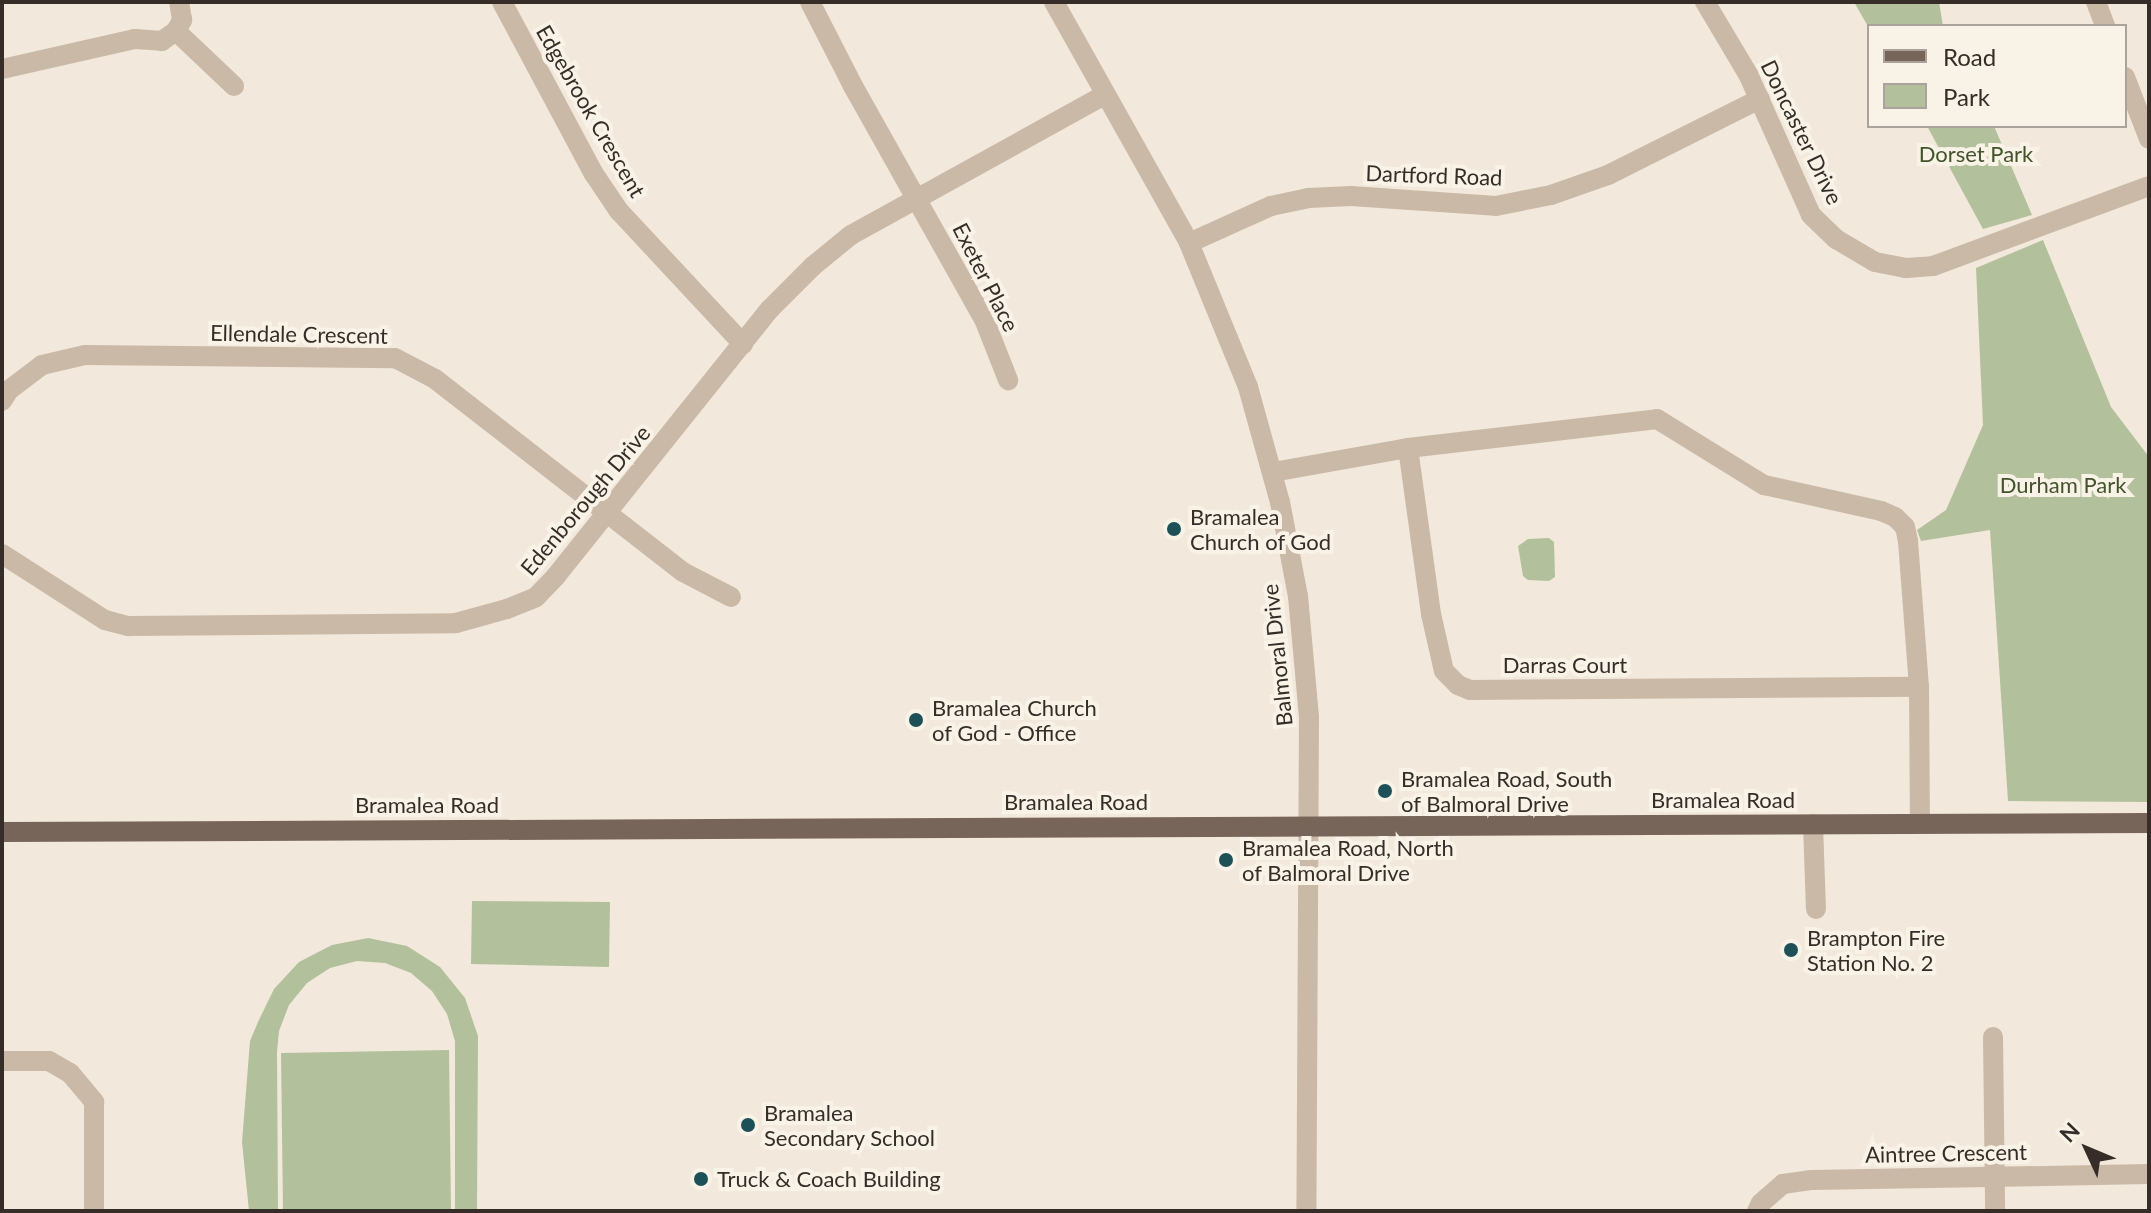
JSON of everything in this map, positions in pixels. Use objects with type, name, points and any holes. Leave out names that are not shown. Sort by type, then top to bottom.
[{"type":"main road","name":"Bramalea Road","points":[[2,832],[778,826],[1307,828],[2149,823]]},
{"type":"street","points":[[2,69],[135,39],[162,41],[176,31],[182,20],[179,2]]},
{"type":"street","name":"Edgebrook Crescent","points":[[502,2],[594,174],[619,211],[743,344]]},
{"type":"street","points":[[810,2],[917,198]]},
{"type":"street","name":"Balmoral Drive","points":[[1054,2],[1189,243],[1248,387],[1273,472],[1298,596],[1309,717],[1306,1211]]},
{"type":"street","name":"Doncaster Drive","points":[[1705,2],[1760,99],[1811,215],[1836,239],[1875,262],[1906,268],[1933,266],[2149,186]]},
{"type":"street","points":[[2096,2],[2104,24]]},
{"type":"street","points":[[176,31],[234,86]]},
{"type":"street","points":[[2127,82],[2149,139]]},
{"type":"street","name":"Edenborough Drive","points":[[2,554],[105,620],[128,626],[456,623],[481,619],[536,597],[770,309],[813,266],[851,235],[1105,95]]},
{"type":"street","name":"Dartford Road","points":[[1189,243],[1271,206],[1308,198],[1351,196],[1496,206],[1551,195],[1608,175],[1760,99]]},
{"type":"street","name":"Exeter Place","points":[[917,198],[984,319],[1008,380]]},
{"type":"street","name":"Ellendale Crescent","points":[[2,401],[9,390],[42,365],[85,355],[395,358],[435,379],[683,572],[731,597]]},
{"type":"street","points":[[1273,472],[1408,448],[1657,419],[1764,485],[1881,511],[1905,527],[1908,541],[1919,687],[1920,823]]},
{"type":"street","name":"Darras Court","points":[[1408,448],[1434,628],[1444,671],[1458,685],[1470,690],[1919,687]]},
{"type":"street","points":[[1813,824],[1816,909]]},
{"type":"street","points":[[1993,1037],[1995,1211]]},
{"type":"street","points":[[2,1061],[49,1061],[70,1073],[94,1102],[94,1211]]},
{"type":"street","name":"Aintree Crescent","points":[[1757,1211],[1761,1203],[1783,1184],[2149,1174]]},
{"type":"green space","points":[[1854,2],[1939,2],[1943,24],[1867,24]]},
{"type":"green space","name":"Dorset Park","points":[[1928,128],[1995,128],[2032,215],[1983,229]]},
{"type":"green space","name":"Durham Park","points":[[2043,240],[2111,407],[2149,457],[2149,802],[2008,801],[1990,530],[1921,541],[1917,530],[1946,510],[1983,425],[1976,268]]},
{"type":"green space","points":[[1549,538],[1554,542],[1555,577],[1549,581],[1528,580],[1523,576],[1518,546],[1528,539]]},
{"type":"green space","points":[[472,901],[610,902],[609,967],[471,964]]},
{"type":"green space","points":[[368,938],[407,946],[440,967],[465,998],[478,1036],[477,1211],[455,1211],[455,1041],[447,1014],[432,991],[411,973],[385,963],[357,961],[330,968],[307,983],[289,1005],[279,1031],[277,1052],[278,1211],[249,1211],[242,1142],[250,1041],[258,1022],[274,989],[299,962],[332,945]]},
{"type":"green space","points":[[449,1050],[451,1211],[283,1211],[281,1053]]},
{"type":"place","name":"Bramalea Church of God","points":[[1174,529]]},
{"type":"place","name":"Bramalea Church of God - Office","points":[[916,720]]},
{"type":"place","name":"Bramalea Road, South of Balmoral Drive","points":[[1385,791]]},
{"type":"place","name":"Bramalea Road, North of Balmoral Drive","points":[[1226,860]]},
{"type":"place","name":"Brampton Fire Station No. 2","points":[[1791,950]]},
{"type":"place","name":"Bramalea Secondary School","points":[[748,1125]]},
{"type":"place","name":"Truck & Coach Building","points":[[701,1179]]}]
